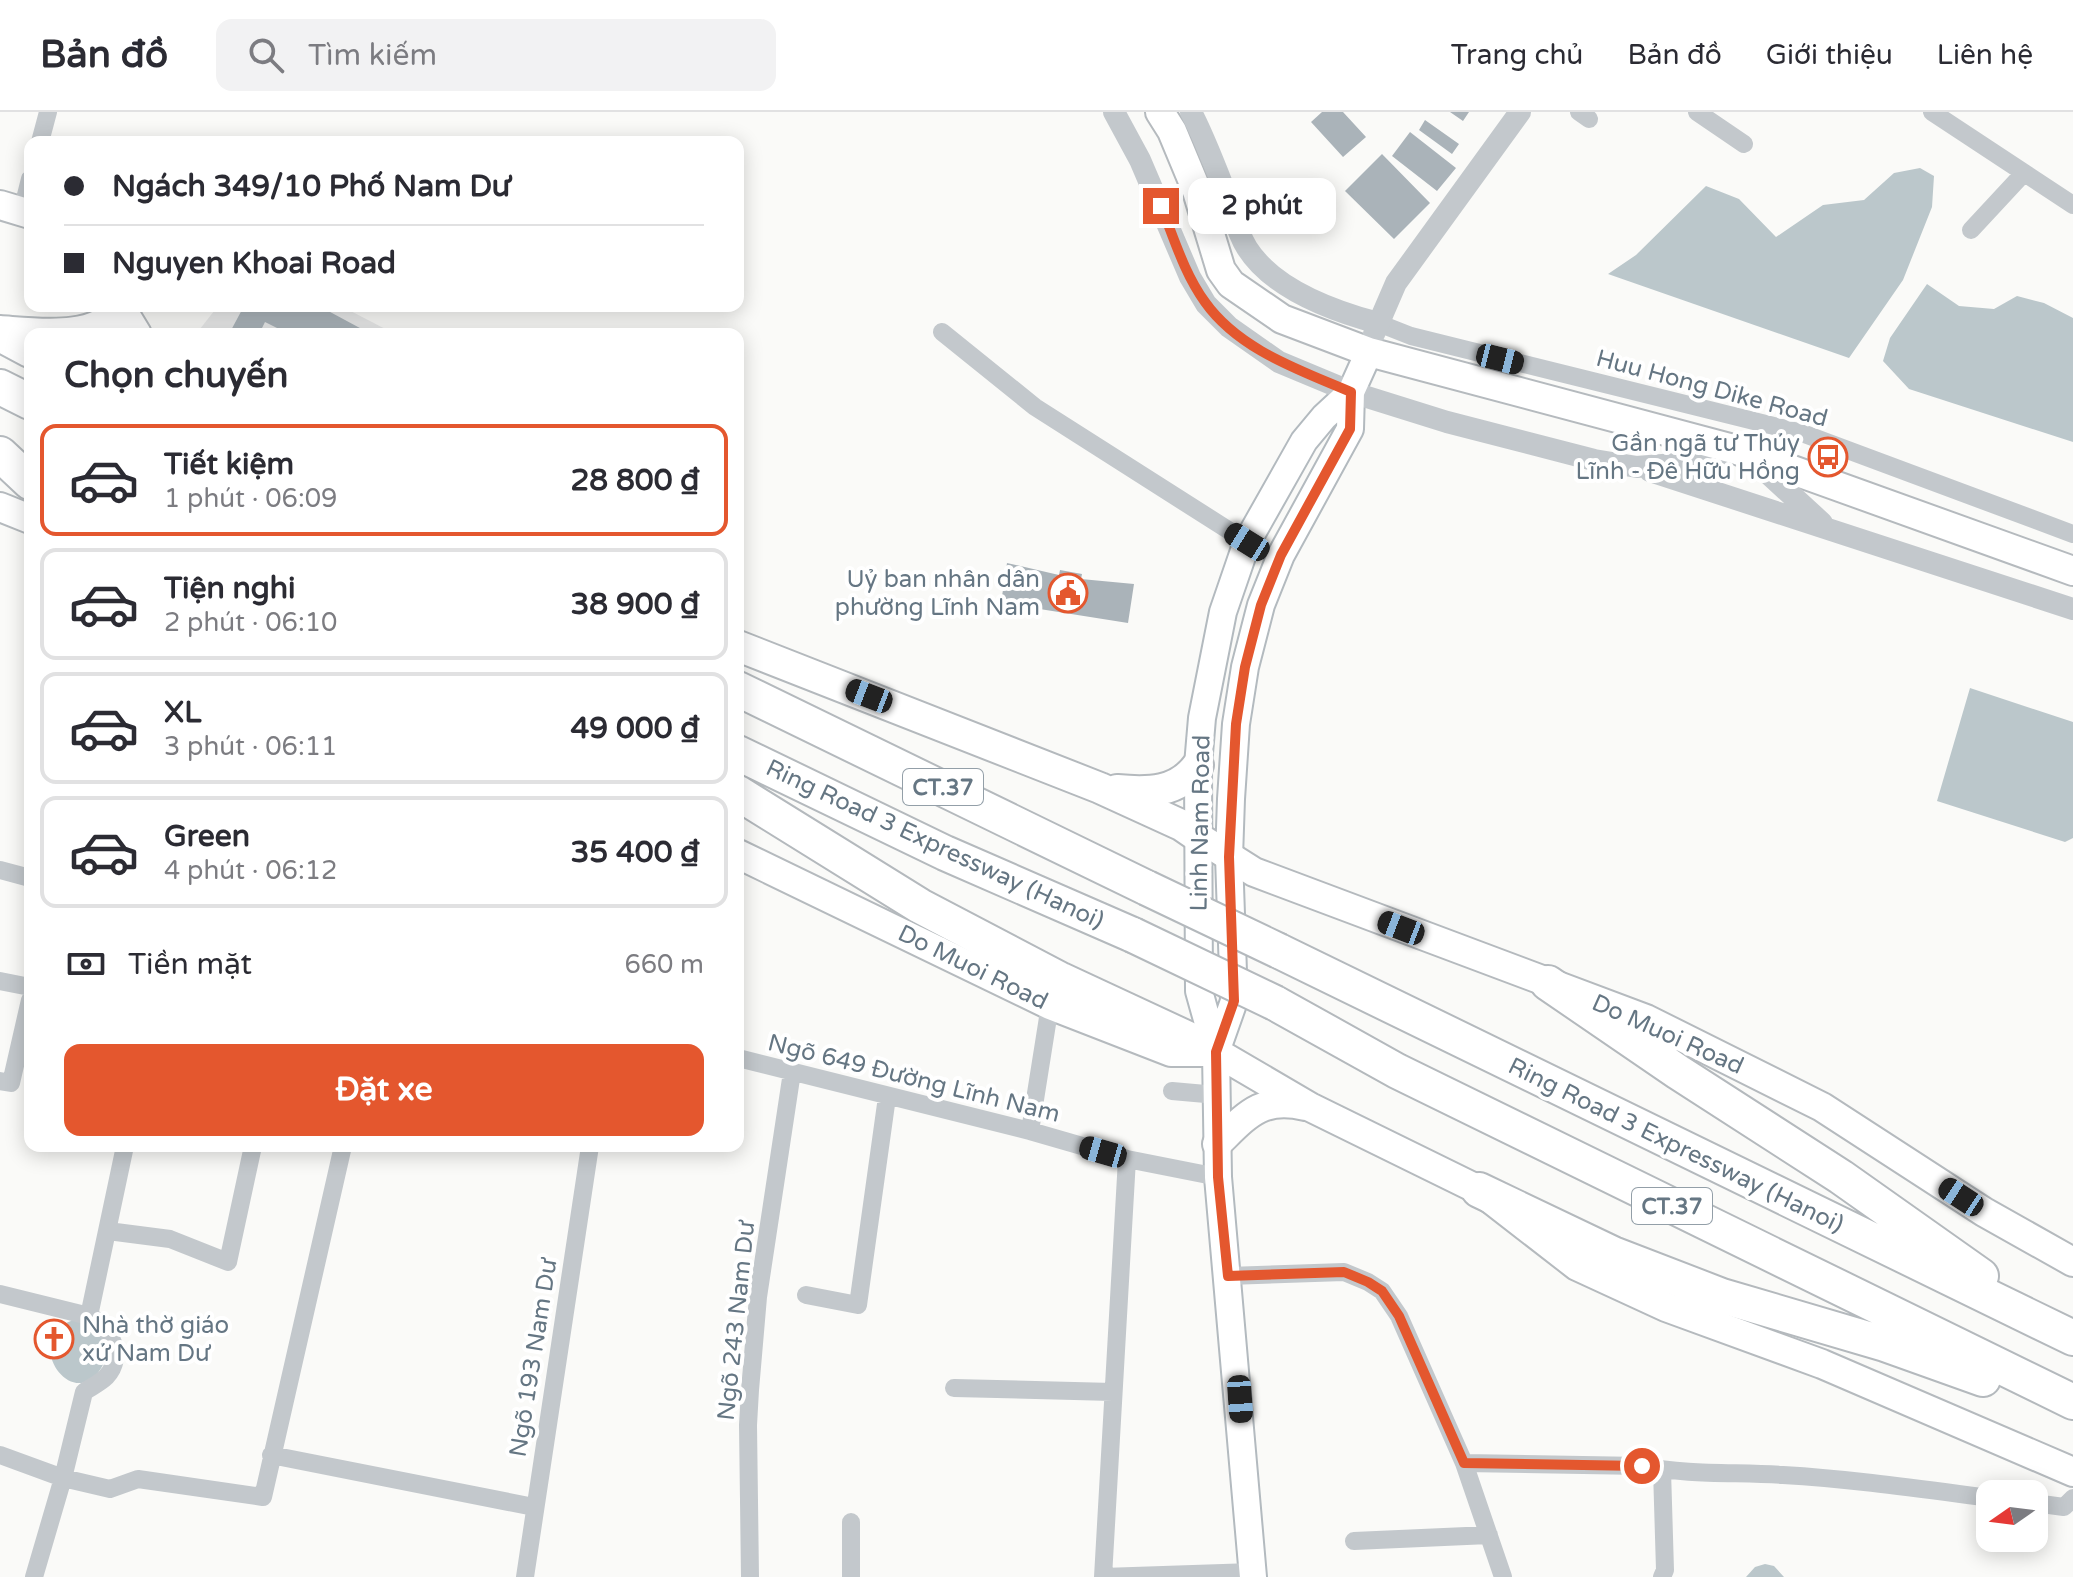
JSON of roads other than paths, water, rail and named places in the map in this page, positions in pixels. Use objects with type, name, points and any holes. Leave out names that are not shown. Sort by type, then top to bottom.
[{"type":"highway","points":[[0,332],[24,336]]},
{"type":"highway","points":[[0,387],[24,399]]},
{"type":"highway","points":[[0,454],[24,476]]},
{"type":"highway","points":[[744,648],[1100,788],[1181,825],[1197,836]]},
{"type":"highway","name":"Ring Road 3 Expressway (Hanoi)","points":[[744,692],[2073,1336]]},
{"type":"highway","name":"Ring Road 3 Expressway (Hanoi)","points":[[744,756],[945,853],[1133,935],[1275,1003],[1397,1071],[2073,1402]]},
{"type":"highway","points":[[1100,788],[1139,792],[1163,790],[1183,781],[1198,765]]},
{"type":"highway","points":[[744,797],[920,906],[1061,980],[1216,1052]]},
{"type":"highway","points":[[1548,983],[1841,1177],[1969,1268],[2073,1336]]},
{"type":"highway","points":[[1479,1190],[1613,1254],[1722,1296],[1885,1344],[2073,1413]]},
{"type":"main road","points":[[1160,112],[1185,161],[1206,215],[1221,270],[1231,284],[1282,319],[1369,352],[1742,452],[2073,571]]},
{"type":"main road","points":[[0,309],[27,328]]},
{"type":"main road","points":[[89,328],[115,312]]},
{"type":"main road","name":"Linh Nam Road","points":[[1216,1052],[1234,1001],[1229,857],[1236,724],[1245,667],[1281,555],[1350,429],[1351,392],[1369,352]]},
{"type":"main road","name":"Linh Nam Road","points":[[1253,1575],[1218,1177],[1216,1052],[1199,991],[1198,765],[1202,718],[1217,637],[1247,542],[1304,441],[1351,392]]},
{"type":"main road","points":[[0,466],[24,488]]},
{"type":"main road","points":[[0,507],[24,517]]},
{"type":"main road","name":"Do Muoi Road","points":[[1197,836],[1254,872],[1646,1019],[1822,1107],[1984,1212],[2073,1262]]},
{"type":"main road","name":"Do Muoi Road","points":[[744,857],[1050,1005],[1171,1052],[1216,1052]]},
{"type":"main road","points":[[1216,1052],[1310,1107],[1479,1190],[1577,1266],[1666,1307],[1822,1364],[2073,1472]]},
{"type":"main road","points":[[1217,1144],[1237,1122],[1255,1109],[1289,1102],[1310,1107]]},
{"type":"street","points":[[42,136],[48,112]]},
{"type":"street","points":[[1114,112],[1150,183],[1190,277],[1206,304],[1229,327],[1279,362],[1351,392],[1503,439],[1637,467],[2073,609]]},
{"type":"street","points":[[1191,112],[1215,165],[1239,233],[1261,265],[1338,313],[1378,323]]},
{"type":"street","points":[[1369,352],[1396,283],[1520,112]]},
{"type":"street","points":[[1697,112],[1744,144]]},
{"type":"street","points":[[1932,112],[2073,205]]},
{"type":"street","points":[[1971,230],[2023,174]]},
{"type":"street","name":"Huu Hong Dike Road","points":[[1378,323],[1411,336],[1802,433],[2073,534]]},
{"type":"street","points":[[942,332],[1035,407],[1247,542]]},
{"type":"street","points":[[1637,467],[1675,464],[1742,452],[1828,530]]},
{"type":"street","points":[[0,870],[24,876]]},
{"type":"street","points":[[0,981],[24,986]]},
{"type":"street","points":[[1030,1131],[1050,1005]]},
{"type":"street","points":[[0,1081],[11,1083],[24,1026]]},
{"type":"street","name":"Ngõ 649 Đường Lĩnh Nam","points":[[744,1060],[1030,1131],[1127,1159],[1218,1177]]},
{"type":"street","name":"Ngõ 243 Nam Dư","points":[[750,1577],[750,1390],[758,1297],[792,1072]]},
{"type":"street","points":[[1172,1091],[1217,1095]]},
{"type":"street","points":[[806,1295],[858,1305],[887,1097]]},
{"type":"street","points":[[89,1316],[124,1152]]},
{"type":"street","points":[[108,1231],[170,1239],[228,1262],[252,1152]]},
{"type":"street","points":[[0,1455],[63,1478],[110,1489],[138,1479],[263,1497],[342,1152]]},
{"type":"street","name":"Ngõ 193 Nam Dư","points":[[525,1577],[589,1152]]},
{"type":"street","points":[[1127,1159],[1103,1577],[1253,1575]]},
{"type":"street","points":[[1228,1276],[1344,1272],[1382,1291],[1399,1316],[1464,1463],[1503,1577]]},
{"type":"street","points":[[0,1294],[89,1316],[99,1321],[113,1338],[113,1365],[107,1376],[84,1392],[34,1577]]},
{"type":"street","points":[[954,1388],[1113,1392]]},
{"type":"street","points":[[271,1455],[534,1507]]},
{"type":"street","points":[[1464,1463],[1642,1466],[1662,1470],[1842,1479],[1976,1496]]},
{"type":"street","points":[[1662,1470],[1665,1570],[1662,1577]]},
{"type":"street","points":[[2048,1505],[2064,1507],[2073,1498]]},
{"type":"street","points":[[851,1522],[851,1577]]},
{"type":"street","points":[[1354,1541],[1489,1535]]},
{"type":"place","name":"Gần ngã tư Thúy Lĩnh - Đê Hữu Hồng","points":[[1828,457]]},
{"type":"place","name":"Uỷ ban nhân dân phường Lĩnh Nam","points":[[1068,593]]},
{"type":"place","name":"Nhà thờ giáo xứ Nam Dư","points":[[54,1339]]}]
